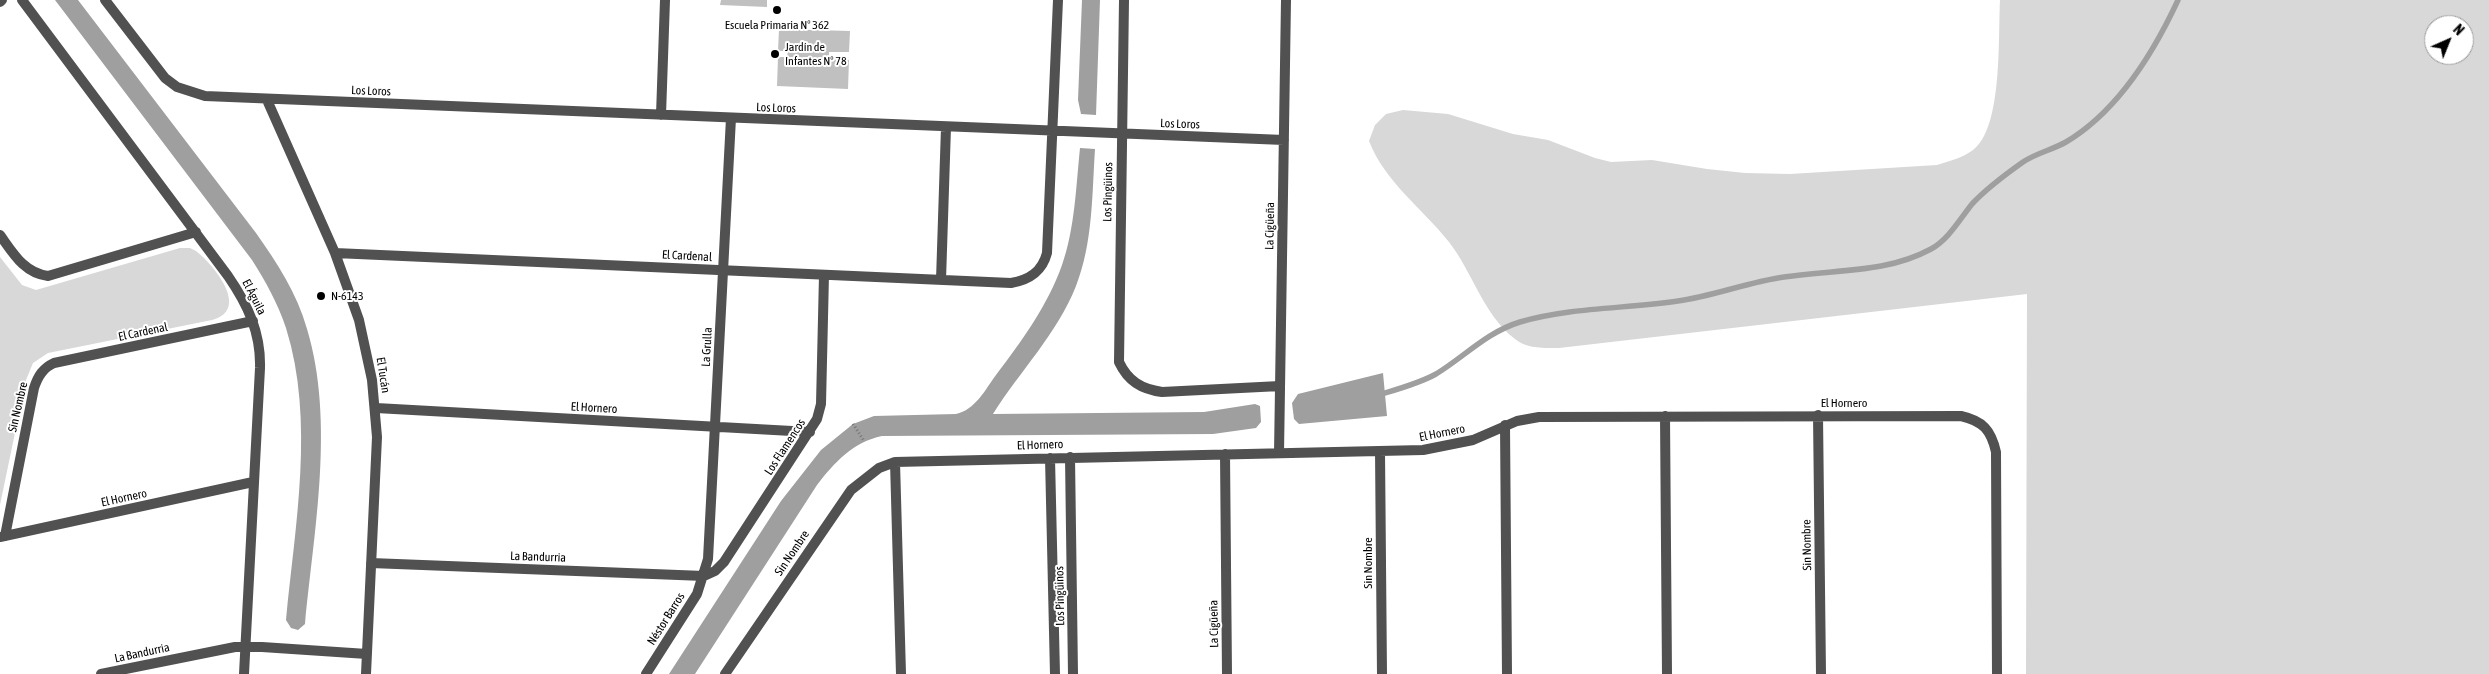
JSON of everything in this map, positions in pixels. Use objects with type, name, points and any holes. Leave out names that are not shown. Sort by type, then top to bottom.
[{"type":"street","name":"El Águila","points":[[22,0],[240,293],[253,322],[260,351],[260,368],[244,674]]},
{"type":"street","points":[[105,0],[153,64],[177,87],[205,96],[267,100]]},
{"type":"street","points":[[661,116],[665,0]]},
{"type":"street","points":[[1052,131],[1058,0]]},
{"type":"street","name":"Los Pingüinos","points":[[1124,0],[1118,353],[1124,373],[1141,387],[1162,392],[1280,386]]},
{"type":"street","name":"La Cigüeña","points":[[1279,453],[1286,0]]},
{"type":"street","name":"Los Loros","points":[[267,100],[1284,140]]},
{"type":"street","name":"El Tucán","points":[[267,100],[335,253],[364,342],[376,408],[377,437],[366,674]]},
{"type":"street","name":"La Grulla","points":[[704,576],[710,542],[731,118]]},
{"type":"street","points":[[941,280],[946,127]]},
{"type":"street","name":"El Cardenal","points":[[335,253],[1011,283],[1036,274],[1045,261],[1047,253],[1052,131]]},
{"type":"street","points":[[0,235],[26,268],[37,274],[60,273],[196,232]]},
{"type":"street","name":"Los Flamencos","points":[[704,576],[715,571],[724,562],[817,419],[820,404],[824,275]]},
{"type":"street","name":"El Cardenal","points":[[41,372],[54,363],[253,322]]},
{"type":"street","name":"Sin Nombre","points":[[2,537],[34,388],[41,372]]},
{"type":"street","name":"El Hornero","points":[[376,408],[810,432]]},
{"type":"street","name":"Sin Nombre","points":[[1818,415],[1821,674]]},
{"type":"street","points":[[1665,416],[1667,674]]},
{"type":"street","name":"El Hornero","points":[[895,462],[1423,450],[1448,447],[1473,440],[1506,425],[1539,417],[1961,416],[1974,419],[1986,427],[1993,438],[1996,452],[1997,674]]},
{"type":"street","points":[[1506,425],[1507,674]]},
{"type":"street","name":"Sin Nombre","points":[[1380,451],[1382,674]]},
{"type":"street","name":"La Cigüeña","points":[[1225,454],[1227,674]]},
{"type":"street","name":"Los Pingüinos","points":[[1070,457],[1073,674]]},
{"type":"street","name":"Los Pingüinos","points":[[1050,458],[1055,674]]},
{"type":"street","points":[[895,462],[901,674]]},
{"type":"street","name":"Sin Nombre","points":[[725,674],[851,490],[879,468],[895,462]]},
{"type":"street","name":"El Hornero","points":[[2,537],[253,482]]},
{"type":"street","name":"La Bandurria","points":[[371,563],[704,576]]},
{"type":"street","name":"Néstor Barros","points":[[646,674],[687,611],[704,576]]},
{"type":"street","name":"La Bandurria","points":[[101,674],[223,649],[245,647],[367,654]]},
{"type":"path","points":[[853,424],[864,441]]},
{"type":"shaded area","points":[[55,0],[78,0],[256,233],[286,279],[298,303],[307,329],[315,365],[320,401],[321,438],[317,514],[305,624],[298,630],[291,628],[286,620],[298,510],[301,436],[300,400],[295,363],[283,319],[252,260]]},
{"type":"shaded area","points":[[1082,0],[1100,0],[1096,115],[1081,114],[1078,100]]},
{"type":"shaded area","points":[[2000,0],[2489,0],[2489,674],[2026,674],[2027,294],[1559,348],[1525,345],[1515,339],[1495,318],[1449,242],[1394,182],[1376,156],[1369,141],[1375,125],[1386,114],[1403,110],[1448,114],[1513,134],[1548,140],[1611,162],[1652,160],[1745,173],[1790,174],[1937,165],[1973,150],[1983,139],[1990,122],[1994,102]]},
{"type":"shaded area","points":[[1080,148],[1095,149],[1091,218],[1082,270],[1059,320],[993,414],[1204,412],[1255,404],[1260,406],[1261,422],[1256,428],[1213,434],[882,436],[862,443],[845,454],[817,485],[695,674],[669,674],[781,501],[821,450],[853,424],[874,416],[956,414],[969,408],[984,393],[1042,309],[1062,265],[1070,236]]},
{"type":"shaded area","points":[[180,248],[190,248],[196,251],[212,266],[219,276],[229,297],[228,307],[223,315],[212,320],[48,353],[33,363],[26,380],[0,505],[0,257],[22,285],[36,290]]},
{"type":"shaded area","points":[[1383,373],[1387,416],[1299,424],[1294,419],[1292,403],[1298,394]]},
{"type":"building","points":[[721,0],[767,0],[767,7],[720,5]]},
{"type":"building","points":[[779,29],[850,31],[849,52],[829,52],[829,59],[849,60],[848,89],[777,86],[778,57],[787,57],[788,51],[778,51]]},
{"type":"waterway","points":[[1378,395],[1429,378],[1486,338],[1520,322],[1559,314],[1691,299],[1784,277],[1877,267],[1896,263],[1931,249],[1948,235],[1972,204],[1996,182],[2028,159],[2066,142],[2085,129],[2118,98],[2157,41],[2178,0]]},
{"type":"place","name":"Escuela Primaria N° 362","points":[[777,10]]},
{"type":"place","name":"Jardín de Infantes N° 78","points":[[775,54]]},
{"type":"place","name":"N-6143","points":[[321,296]]}]
